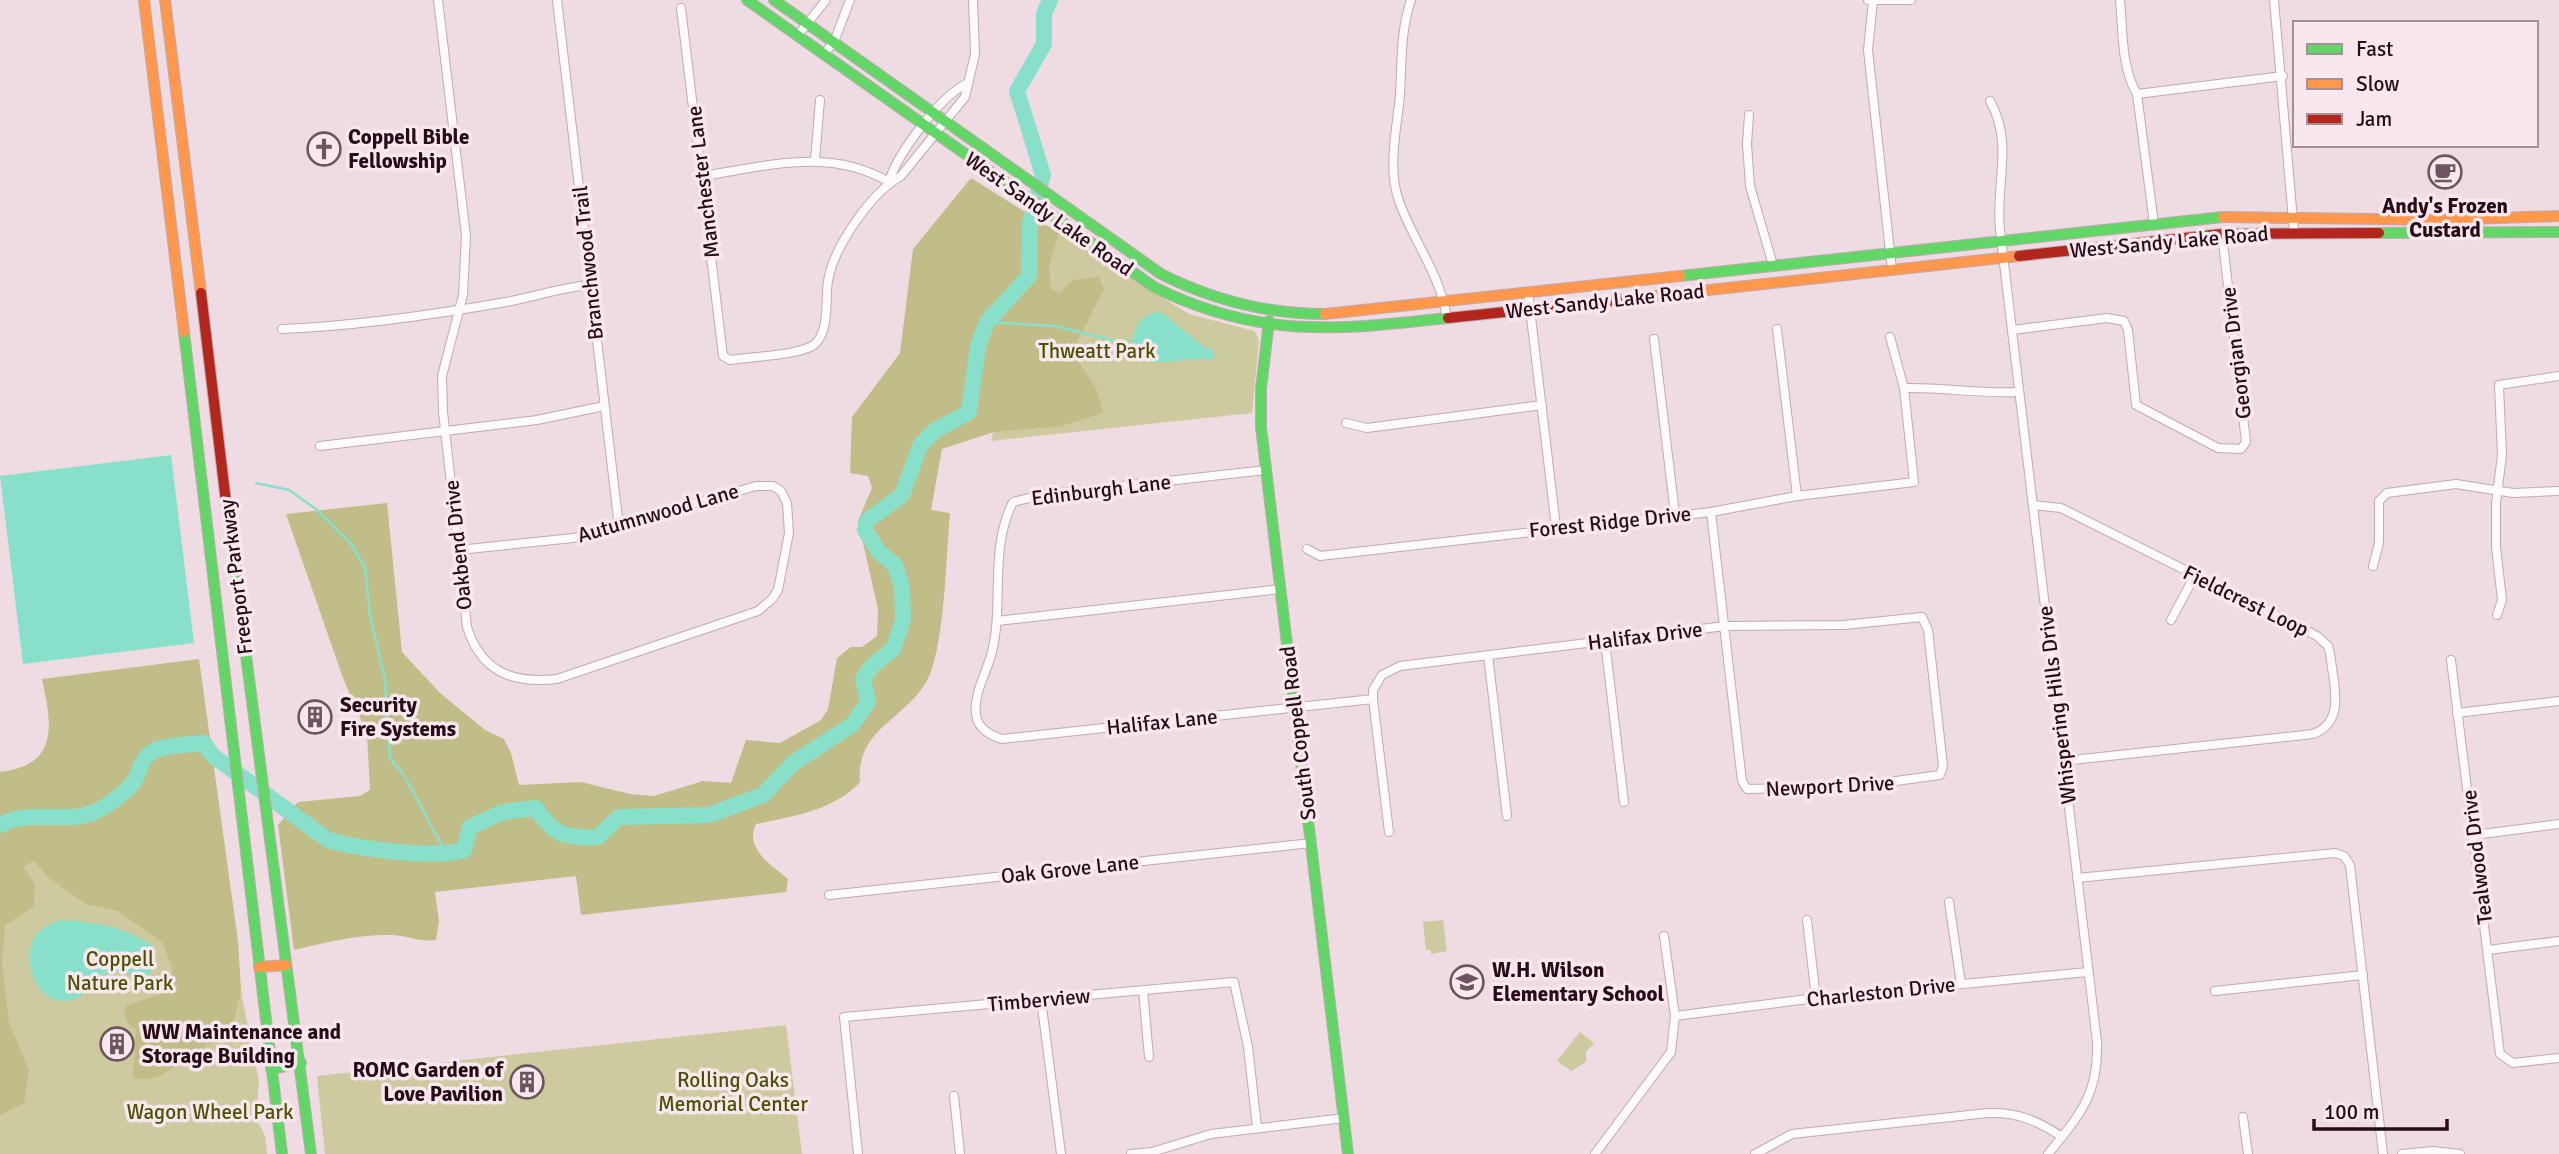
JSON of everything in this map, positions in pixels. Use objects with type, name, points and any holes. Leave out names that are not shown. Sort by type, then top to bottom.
[{"type":"main road","name":"Freeport Parkway","points":[[144,0],[282,1154]]},
{"type":"main road","name":"Freeport Parkway","points":[[165,0],[267,833],[301,1063],[311,1154]]},
{"type":"main road","name":"West Sandy Lake Road","points":[[747,0],[1154,287],[1186,304],[1268,328],[1337,329],[2222,234],[2559,232]]},
{"type":"main road","name":"West Sandy Lake Road","points":[[774,0],[1161,274],[1202,295],[1269,311],[1335,314],[2223,218],[2559,216]]},
{"type":"main road","points":[[160,134],[181,131]]},
{"type":"main road","points":[[2392,219],[2392,233]]},
{"type":"main road","points":[[176,268],[198,266]]},
{"type":"main road","name":"South Coppell Road","points":[[1269,311],[1261,410],[1266,470],[1348,1154]]},
{"type":"main road","points":[[192,408],[215,406]]},
{"type":"main road","points":[[259,967],[286,965]]},
{"type":"main road","points":[[271,1069],[301,1063]]},
{"type":"street","name":"Oakbend Drive","points":[[438,0],[466,228],[466,273],[442,376],[467,627],[474,647],[483,658],[510,677],[523,681],[557,679],[758,611],[772,599],[782,572],[789,518],[781,491],[774,486]]},
{"type":"street","name":"Branchwood Trail","points":[[558,0],[619,527]]},
{"type":"street","points":[[798,35],[826,0]]},
{"type":"street","points":[[824,54],[834,42],[850,0]]},
{"type":"street","points":[[889,183],[901,176],[965,97],[975,54],[973,0]]},
{"type":"street","points":[[1411,0],[1400,51],[1394,170],[1398,198],[1444,302],[1447,318]]},
{"type":"street","points":[[1892,270],[1868,50],[1871,1],[1911,0]]},
{"type":"street","points":[[2120,0],[2126,65],[2137,94],[2154,224]]},
{"type":"street","points":[[2274,0],[2283,76],[2294,232]]},
{"type":"street","name":"Manchester Lane","points":[[681,8],[723,356],[730,360],[815,345],[823,332],[828,278],[839,252],[855,222],[889,183]]},
{"type":"street","points":[[2137,94],[2283,76]]},
{"type":"street","points":[[889,183],[893,165],[924,125],[957,88],[968,83]]},
{"type":"street","points":[[815,160],[820,100]]},
{"type":"street","name":"Whispering Hills Drive","points":[[1990,101],[1999,117],[2004,155],[1998,213],[2001,242],[2097,1041],[2096,1078],[2080,1114],[2048,1154]]},
{"type":"street","points":[[1749,115],[1747,144],[1751,196],[1773,265]]},
{"type":"street","points":[[703,176],[815,160],[856,166],[889,183]]},
{"type":"street","name":"Georgian Drive","points":[[2012,330],[2107,318],[2124,321],[2128,330],[2136,405],[2218,448],[2241,449],[2246,442],[2222,234]]},
{"type":"street","points":[[282,329],[322,328],[459,310],[568,287],[591,285]]},
{"type":"street","points":[[1528,292],[1556,527]]},
{"type":"street","points":[[1777,328],[1797,496]]},
{"type":"street","points":[[1891,337],[1903,388],[1947,387],[1987,393],[2019,392]]},
{"type":"street","points":[[1654,339],[1675,514]]},
{"type":"street","points":[[2497,615],[2502,600],[2496,547],[2502,455],[2499,385],[2559,376]]},
{"type":"street","name":"Forest Ridge Drive","points":[[1307,549],[1320,556],[1556,527],[1711,512],[1797,496],[1914,482],[1903,388]]},
{"type":"street","points":[[1346,423],[1367,428],[1542,405]]},
{"type":"street","points":[[320,446],[537,420],[604,406]]},
{"type":"street","name":"Edinburgh Lane","points":[[976,702],[991,656],[997,621],[999,554],[1013,502],[1041,495],[1266,470]]},
{"type":"street","points":[[2373,566],[2379,543],[2381,496],[2421,487],[2456,484],[2528,494],[2559,491]]},
{"type":"street","name":"Autumnwood Lane","points":[[459,550],[573,538],[619,527],[741,489],[774,486]]},
{"type":"street","name":"Fieldcrest Loop","points":[[2033,505],[2061,508],[2323,640],[2330,653],[2336,709],[2330,724],[2314,734],[2063,761]]},
{"type":"street","name":"Newport Drive","points":[[1711,512],[1742,781],[1747,789],[1852,787],[1940,775]]},
{"type":"street","points":[[2171,621],[2195,575]]},
{"type":"street","points":[[997,621],[1281,589]]},
{"type":"street","name":"Halifax Drive","points":[[1373,699],[1373,690],[1382,675],[1400,666],[1724,626],[1844,625],[1922,617],[1928,630],[1943,766],[1940,775]]},
{"type":"street","points":[[1605,641],[1624,802]]},
{"type":"street","points":[[1488,655],[1507,816]]},
{"type":"street","name":"Tealwood Drive","points":[[2451,660],[2500,1054],[2513,1063],[2559,1058]]},
{"type":"street","points":[[1373,699],[1389,832]]},
{"type":"street","name":"Halifax Lane","points":[[976,702],[976,719],[982,729],[1002,739],[1373,699]]},
{"type":"street","points":[[2457,713],[2559,702]]},
{"type":"street","points":[[2474,835],[2559,824]]},
{"type":"street","name":"Oak Grove Lane","points":[[829,895],[1311,843]]},
{"type":"street","points":[[2077,878],[2335,852],[2344,856],[2350,865],[2383,1154]]},
{"type":"street","points":[[1949,902],[1961,984]]},
{"type":"street","points":[[1807,920],[1816,998]]},
{"type":"street","points":[[1595,1154],[1664,1065],[1674,1039],[1675,1016],[1664,936]]},
{"type":"street","points":[[2488,950],[2559,941]]},
{"type":"street","name":"Charleston Drive","points":[[1675,1016],[1816,998],[2088,972]]},
{"type":"street","points":[[2215,990],[2363,975]]},
{"type":"street","name":"Timberview","points":[[858,1154],[844,1017],[1234,982],[1248,1047],[1257,1127]]},
{"type":"street","points":[[1143,990],[1149,1057]]},
{"type":"street","points":[[1041,999],[1061,1154]]},
{"type":"street","points":[[954,1096],[960,1154]]},
{"type":"street","points":[[1755,1154],[1792,1134],[1988,1112],[2015,1113],[2033,1119],[2062,1137]]},
{"type":"street","points":[[2243,1117],[2248,1154]]},
{"type":"street","points":[[1131,1154],[1152,1152],[1211,1134],[1344,1118]]},
{"type":"street","points":[[2402,1154],[2433,1151],[2460,1154]]},
{"type":"green space","name":"Thweatt Park","points":[[1059,233],[1189,314],[1254,331],[1259,340],[1252,413],[991,441],[1047,234]]},
{"type":"green space","name":"Coppell Nature Park","points":[[42,679],[238,941],[241,992],[259,1081],[256,1118],[265,1136],[267,1154],[0,1154],[0,772],[19,768],[33,761],[47,740],[48,712]]},
{"type":"green space","points":[[1443,920],[1447,951],[1431,954],[1431,950],[1426,950],[1423,922]]},
{"type":"green space","name":"Rolling Oaks Memorial Center","points":[[786,1025],[802,1154],[325,1154],[317,1076]]},
{"type":"green space","points":[[1580,1032],[1594,1043],[1586,1052],[1586,1062],[1571,1071],[1557,1061]]},
{"type":"shaded area","points":[[971,178],[1059,233],[1049,265],[1051,288],[1059,293],[1074,280],[1098,277],[1104,289],[1072,352],[1096,388],[1103,413],[1062,426],[994,432],[942,449],[931,510],[950,513],[942,618],[930,674],[911,702],[886,723],[866,748],[861,763],[860,782],[850,792],[812,811],[756,824],[753,833],[756,848],[767,862],[788,879],[786,892],[581,915],[576,876],[435,892],[439,921],[436,940],[393,935],[368,936],[294,950],[278,825],[298,802],[360,796],[370,790],[367,734],[343,678],[286,514],[387,503],[402,652],[440,693],[485,730],[504,739],[511,753],[519,785],[581,782],[630,794],[654,796],[703,781],[731,783],[746,740],[780,743],[821,720],[828,709],[837,658],[851,647],[862,647],[877,636],[878,609],[858,521],[872,488],[868,476],[850,473],[852,417],[900,353],[913,249]]},
{"type":"shaded area","points":[[1157,312],[1164,314],[1205,348],[1212,349],[1215,356],[1211,360],[1146,361],[1136,347],[1135,332],[1142,320]]},
{"type":"shaded area","points":[[171,455],[194,643],[23,664],[0,476]]},
{"type":"shaded area","name":"Coppell Nature Park","points":[[199,659],[238,941],[241,992],[230,1035],[204,1047],[162,1075],[133,1078],[136,1029],[128,1024],[124,1012],[127,1005],[167,992],[173,970],[163,943],[118,911],[86,904],[48,877],[34,861],[23,866],[35,885],[34,906],[5,925],[2,964],[9,1023],[29,1070],[24,1103],[0,1115],[0,772],[19,768],[33,761],[47,740],[48,712],[42,679]]},
{"type":"shaded area","points":[[60,920],[108,926],[142,939],[153,946],[154,967],[145,977],[122,972],[108,973],[79,997],[62,1001],[52,999],[37,985],[30,964],[30,953],[39,931]]},
{"type":"waterway","points":[[0,825],[23,818],[71,817],[94,812],[129,788],[150,753],[167,747],[204,743],[212,755],[328,840],[396,852],[434,854],[464,850],[470,827],[503,812],[536,808],[542,817],[561,833],[577,837],[598,837],[619,817],[709,815],[763,795],[793,763],[852,725],[868,702],[863,679],[871,667],[893,649],[903,620],[902,587],[895,565],[879,552],[865,530],[867,521],[902,495],[920,446],[934,431],[969,412],[978,346],[987,322],[1029,276],[1030,223],[1043,175],[1017,91],[1044,44],[1044,14],[1050,0]]},
{"type":"waterway","points":[[987,322],[1055,326],[1115,341]]},
{"type":"waterway","points":[[1123,341],[1133,341]]},
{"type":"waterway","points":[[256,483],[289,490],[316,509],[351,544],[365,567],[370,616],[385,679],[390,759],[403,773],[447,855]]},
{"type":"traffic: fast","points":[[747,0],[1154,287],[1192,304],[1263,323],[1334,327],[1448,318]]},
{"type":"traffic: fast","points":[[774,0],[1161,274],[1240,304],[1325,314]]},
{"type":"traffic: fast","points":[[1680,276],[2223,217]]},
{"type":"traffic: fast","points":[[2379,233],[2559,232]]},
{"type":"traffic: fast","points":[[1269,321],[1261,389],[1261,427],[1348,1154]]},
{"type":"traffic: fast","points":[[184,332],[282,1154]]},
{"type":"traffic: fast","points":[[226,502],[311,1154]]},
{"type":"traffic: fast","points":[[271,1069],[301,1063]]},
{"type":"traffic: slow","points":[[144,0],[184,332]]},
{"type":"traffic: slow","points":[[165,0],[201,293]]},
{"type":"traffic: slow","points":[[2223,217],[2441,220],[2559,216]]},
{"type":"traffic: slow","points":[[1618,300],[2019,256]]},
{"type":"traffic: slow","points":[[1325,314],[1680,276]]},
{"type":"traffic: slow","points":[[259,967],[286,965]]},
{"type":"traffic: jam","points":[[2019,256],[2222,234],[2379,233]]},
{"type":"traffic: jam","points":[[201,293],[226,502]]},
{"type":"traffic: jam","points":[[1448,318],[1618,300]]},
{"type":"place","name":"Coppell Bible Fellowship","points":[[324,149]]},
{"type":"place","name":"Andy's Frozen Custard","points":[[2445,172]]},
{"type":"place","name":"Security Fire Systems","points":[[315,717]]},
{"type":"place","name":"W.H. Wilson Elementary School","points":[[1467,982]]},
{"type":"place","name":"WW Maintenance and Storage Building","points":[[117,1044]]},
{"type":"place","name":"ROMC Garden of Love Pavilion","points":[[527,1082]]},
{"type":"park label","name":"Wagon Wheel Park","points":[[210,1112]]}]
